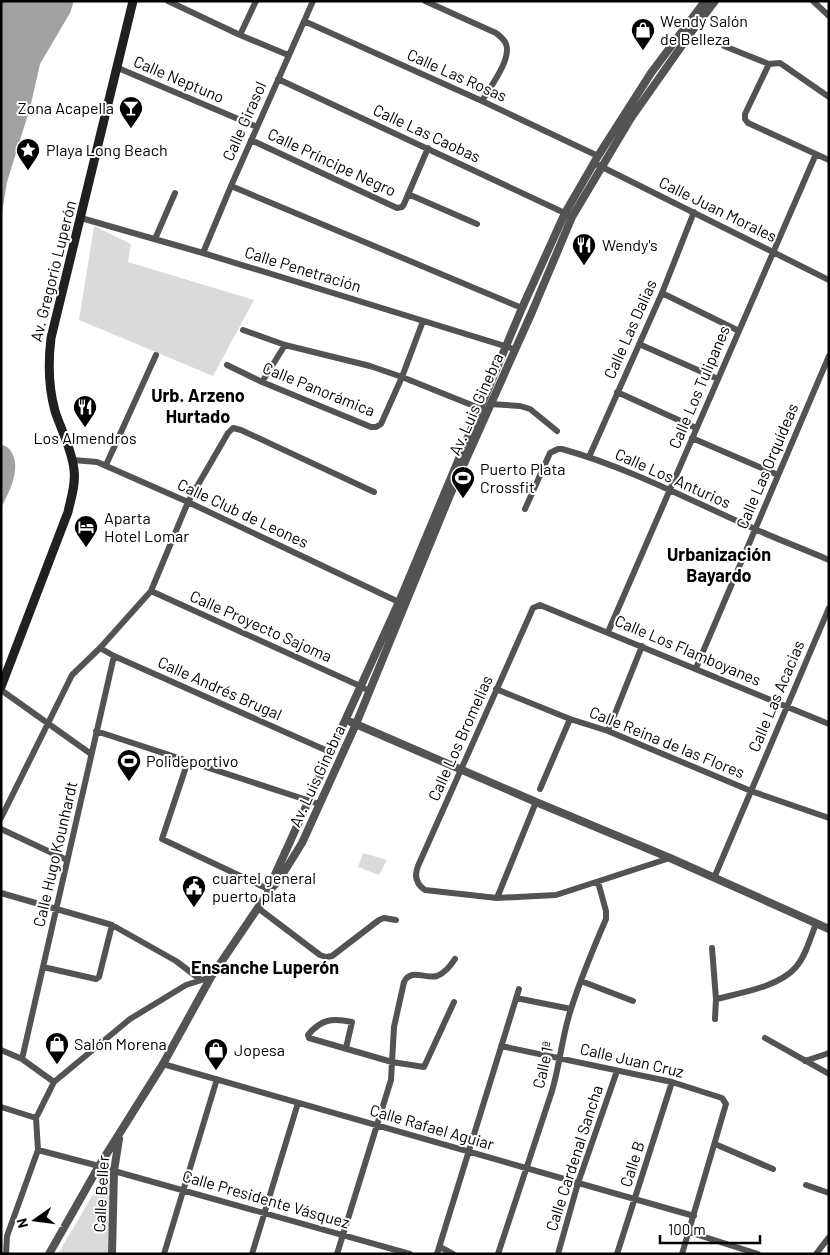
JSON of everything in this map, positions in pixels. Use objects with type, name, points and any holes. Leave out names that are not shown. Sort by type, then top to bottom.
[{"type":"main road","name":"Av. Gregorio Luperón","points":[[1,689],[68,512],[74,484],[73,460],[55,410],[48,380],[48,360],[51,338],[133,1]]},
{"type":"street","points":[[168,1],[288,55]]},
{"type":"street","points":[[240,35],[256,1]]},
{"type":"street","name":"Calle Girasol","points":[[203,253],[256,127],[313,1]]},
{"type":"street","points":[[425,1],[496,33],[507,45],[508,54],[505,62],[482,101]]},
{"type":"street","name":"Av. Luis Ginebra","points":[[49,1254],[99,1166],[163,1064],[211,977],[270,890],[279,880],[302,842],[356,724],[479,408],[522,308],[598,156],[651,73],[705,1]]},
{"type":"street","name":"Av. Luis Ginebra","points":[[270,890],[273,879],[330,752],[360,686],[402,604],[515,350],[568,215],[602,168],[653,85],[715,1]]},
{"type":"street","points":[[813,1],[829,16]]},
{"type":"street","name":"Calle Las Rosas","points":[[304,21],[482,101],[598,156]]},
{"type":"street","points":[[724,46],[770,64],[780,63],[829,97]]},
{"type":"street","points":[[770,64],[745,114],[745,119],[748,123],[829,160]]},
{"type":"street","name":"Calle Neptuno","points":[[118,68],[256,127]]},
{"type":"street","name":"Calle Las Caobas","points":[[278,79],[568,215]]},
{"type":"street","name":"Calle Príncipe Negro","points":[[251,140],[397,208],[402,207],[408,194]]},
{"type":"street","points":[[428,148],[408,194],[477,224]]},
{"type":"street","name":"Calle Los Tulipanes","points":[[608,632],[816,154]]},
{"type":"street","name":"Calle Juan Morales","points":[[594,163],[829,280]]},
{"type":"street","points":[[231,186],[522,308]]},
{"type":"street","points":[[155,239],[175,193]]},
{"type":"street","name":"Calle Las Dalias","points":[[589,457],[662,293],[694,212]]},
{"type":"street","name":"Calle Penetración","points":[[81,218],[506,345],[515,350]]},
{"type":"street","points":[[662,293],[739,331]]},
{"type":"street","name":"Calle Panorámica","points":[[227,366],[371,427],[376,427],[381,424],[402,377],[423,321]]},
{"type":"street","points":[[243,330],[285,345],[370,366],[479,408]]},
{"type":"street","points":[[639,344],[718,380]]},
{"type":"street","points":[[262,382],[285,345]]},
{"type":"street","points":[[106,466],[156,355]]},
{"type":"street","name":"Calle Las Orquídeas","points":[[696,668],[829,356]]},
{"type":"street","points":[[617,392],[696,428]]},
{"type":"street","points":[[490,404],[520,406],[530,409],[557,431]]},
{"type":"street","points":[[1,818],[72,675],[100,648],[151,591],[188,502],[228,433],[233,428],[374,492]]},
{"type":"street","points":[[692,438],[778,475]]},
{"type":"street","name":"Calle Los Anturios","points":[[526,510],[550,453],[558,449],[589,457],[670,489],[755,530],[829,560]]},
{"type":"street","name":"Calle Club de Leones","points":[[73,460],[98,462],[188,502],[402,604]]},
{"type":"street","name":"Calle Proyecto Sajoma","points":[[151,591],[369,691]]},
{"type":"street","name":"Calle Los Flamboyanes","points":[[536,606],[540,605],[608,632],[829,724]]},
{"type":"street","name":"Calle Los Bromelias","points":[[497,898],[425,890],[417,882],[416,871],[496,689],[533,608],[536,606]]},
{"type":"street","name":"Calle Las Acacias","points":[[714,878],[829,608]]},
{"type":"street","points":[[608,731],[642,646]]},
{"type":"street","name":"Calle Andrés Brugal","points":[[100,648],[114,656],[330,752]]},
{"type":"street","name":"Calle Hugo Kounhardt","points":[[22,1059],[114,656]]},
{"type":"street","points":[[1,689],[91,754]]},
{"type":"street","name":"Calle Reina de las Flores","points":[[496,689],[570,719],[608,731],[751,791],[829,818]]},
{"type":"street","points":[[346,719],[461,770],[670,858],[829,930]]},
{"type":"street","points":[[540,789],[570,719]]},
{"type":"street","points":[[96,732],[319,804]]},
{"type":"street","points":[[188,761],[162,839],[270,890]]},
{"type":"street","points":[[536,802],[497,898],[556,895],[670,858]]},
{"type":"street","points":[[1,829],[67,860]]},
{"type":"street","name":"Calle 1ª","points":[[498,1254],[552,1091],[571,1009],[607,915],[598,882]]},
{"type":"street","points":[[1,893],[112,925],[176,961],[201,980]]},
{"type":"street","points":[[258,908],[320,955],[326,957],[332,956],[379,920],[384,918],[396,920]]},
{"type":"street","points":[[716,998],[757,988],[789,974],[797,966],[804,954],[816,924]]},
{"type":"street","points":[[43,967],[96,979],[99,977],[112,925]]},
{"type":"street","points":[[712,948],[716,998],[715,1019]]},
{"type":"street","points":[[337,1254],[391,1080],[394,1027],[405,978],[412,974],[438,976],[455,959]]},
{"type":"street","points":[[6,1254],[8,1236],[38,1150],[36,1118],[54,1082],[130,1018],[186,985],[211,977]]},
{"type":"street","points":[[581,981],[633,1001]]},
{"type":"street","points":[[453,1254],[438,1250],[519,989]]},
{"type":"street","points":[[516,998],[571,1009]]},
{"type":"street","points":[[346,1048],[352,1022],[328,1020],[308,1035],[309,1038],[392,1062],[425,1066],[454,1002]]},
{"type":"street","points":[[765,1038],[829,1074]]},
{"type":"street","name":"Calle Juan Cruz","points":[[502,1046],[672,1082],[722,1098],[726,1104],[715,1144]]},
{"type":"street","points":[[1,1050],[22,1059],[54,1082]]},
{"type":"street","points":[[805,1061],[829,1053]]},
{"type":"street","name":"Calle Rafael Aguiar","points":[[163,1064],[694,1216]]},
{"type":"street","name":"Calle Cardenal Sancha","points":[[558,1254],[578,1183],[617,1071]]},
{"type":"street","points":[[164,1254],[217,1079]]},
{"type":"street","name":"Calle B","points":[[617,1254],[672,1082]]},
{"type":"street","points":[[252,1254],[298,1102]]},
{"type":"street","points":[[1,1107],[36,1118]]},
{"type":"street","name":"Calle Beller","points":[[112,1254],[114,1172],[119,1136]]},
{"type":"street","points":[[682,1254],[715,1144],[773,1169]]},
{"type":"street","points":[[38,1150],[99,1166]]},
{"type":"street","name":"Calle Presidente Vásquez","points":[[99,1166],[114,1172],[410,1254]]},
{"type":"street","points":[[806,1185],[829,1193]]},
{"type":"street","points":[[689,1232],[738,1251],[758,1254]]},
{"type":"street","points":[[816,1254],[829,1237]]},
{"type":"shaded area","points":[[1,1],[74,1],[70,13],[40,64],[30,108],[7,182],[1,219]]},
{"type":"shaded area","points":[[94,226],[131,244],[128,262],[254,300],[213,376],[79,320]]},
{"type":"shaded area","points":[[1,445],[11,451],[15,468],[13,482],[1,508]]},
{"type":"shaded area","points":[[363,853],[387,860],[379,875],[358,867]]},
{"type":"shaded area","points":[[116,1155],[111,1254],[58,1254]]},
{"type":"place","name":"Wendy Salón de Belleza","points":[[643,51]]},
{"type":"place","name":"Zona Acapella","points":[[131,129]]},
{"type":"place","name":"Playa Long Beach","points":[[28,171]]},
{"type":"place","name":"Wendy's","points":[[584,266]]},
{"type":"place","name":"Los Almendros","points":[[85,428]]},
{"type":"place","name":"Puerto Plata Crossfit","points":[[463,499]]},
{"type":"place","name":"Aparta Hotel Lomar","points":[[86,548]]},
{"type":"place","name":"Polideportivo","points":[[129,782]]},
{"type":"place","name":"cuartel general puerto plata","points":[[194,908]]},
{"type":"place","name":"Salón Morena","points":[[57,1065]]},
{"type":"place","name":"Jopesa","points":[[216,1071]]},
{"type":"district","name":"Urb. Arzeno Hurtado","points":[[198,406]]},
{"type":"district","name":"Urbanización Bayardo","points":[[719,565]]},
{"type":"district","name":"Ensanche Luperón","points":[[265,968]]}]
